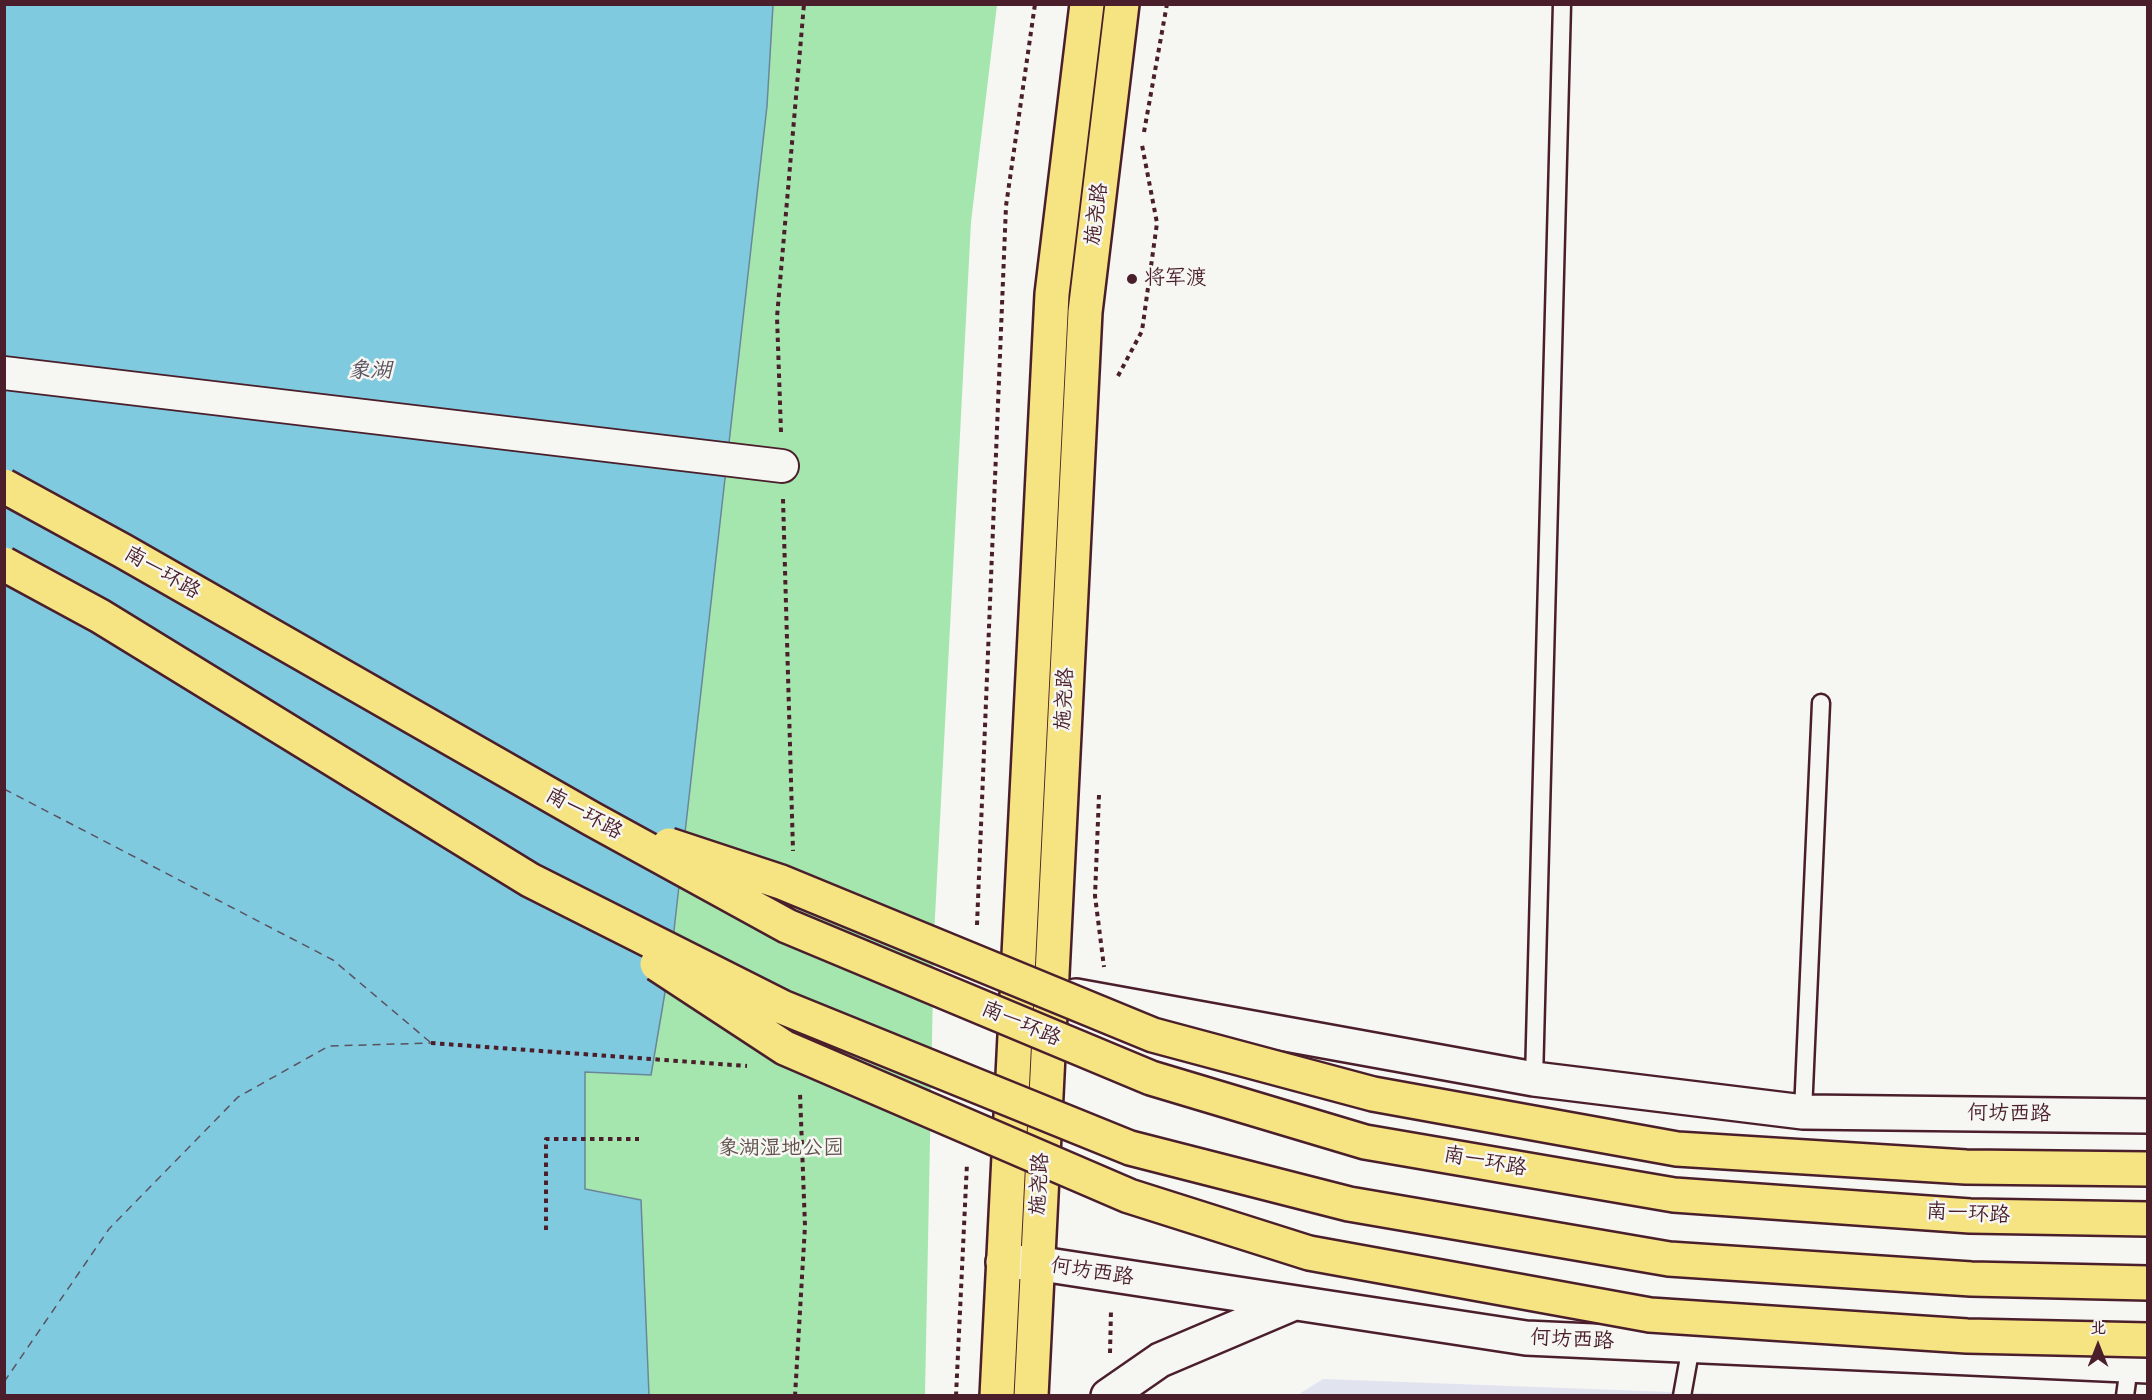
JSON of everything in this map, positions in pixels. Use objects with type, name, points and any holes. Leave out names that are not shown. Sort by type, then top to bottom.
[{"type":"main road","name":"施尧路","points":[[998,1395],[1052,294],[1087,4]]},
{"type":"main road","name":"施尧路","points":[[1030,1395],[1035,1263],[1086,312],[1122,4]]},
{"type":"main road","name":"南一环路","points":[[4,486],[123,551],[592,819],[787,926],[1151,1078],[1365,1142],[1674,1195],[1970,1216],[2148,1219]]},
{"type":"main road","points":[[4,564],[100,616],[530,880],[785,1048],[1128,1197],[1310,1254],[1650,1315],[1967,1336],[2137,1367]]},
{"type":"main road","points":[[592,819],[781,882],[1153,1035],[1373,1094],[1677,1149],[1966,1167],[2148,1169]]},
{"type":"main road","points":[[530,880],[782,1007],[1130,1148],[1338,1201],[1669,1259],[1971,1279],[2148,1283]]},
{"type":"main road","name":"何坊西路","points":[[1017,985],[1534,1079],[1803,1112],[2148,1116]]},
{"type":"main road","name":"何坊西路","points":[[1003,1262],[1035,1263],[1526,1338],[2137,1367]]},
{"type":"main road","points":[[1112,1393],[1160,1360],[1294,1303]]},
{"type":"street","points":[[4,373],[782,466]]},
{"type":"lane","points":[[1534,1079],[1562,4]]},
{"type":"lane","points":[[1803,1112],[1821,704]]},
{"type":"lane","points":[[1682,1395],[1691,1346]]},
{"type":"path","points":[[794,861],[777,317],[804,4]]},
{"type":"path","points":[[976,930],[1006,206],[1035,4]]},
{"type":"path","points":[[1117,378],[1142,332],[1145,310],[1156,223],[1142,145],[1167,4]]},
{"type":"path","points":[[1099,789],[1095,896],[1108,1001]]},
{"type":"path","points":[[431,1042],[753,1066]]},
{"type":"path","points":[[795,1395],[804,1226],[800,1092]]},
{"type":"path","points":[[546,1230],[546,1139],[639,1139]]},
{"type":"path","points":[[956,1395],[967,1155]]},
{"type":"path","points":[[1112,1275],[1109,1352],[1112,1393]]},
{"type":"shaded area","points":[[1323,1379],[1751,1395],[1296,1396]]},
{"type":"green space","name":"象湖湿地公园","points":[[773,5],[997,5],[971,222],[934,936],[925,1395],[649,1395],[641,1200],[585,1189],[585,1071],[651,1075],[671,957],[767,106]]},
{"type":"water","name":"象湖","points":[[5,5],[773,5],[767,106],[671,957],[651,1075],[585,1072],[585,1189],[641,1200],[649,1395],[5,1396]]},
{"type":"ferry route","points":[[4,789],[333,960],[430,1042]]},
{"type":"ferry route","points":[[4,1382],[109,1229],[238,1097],[329,1046],[431,1043]]},
{"type":"place","name":"将军渡","points":[[1132,279]]}]
